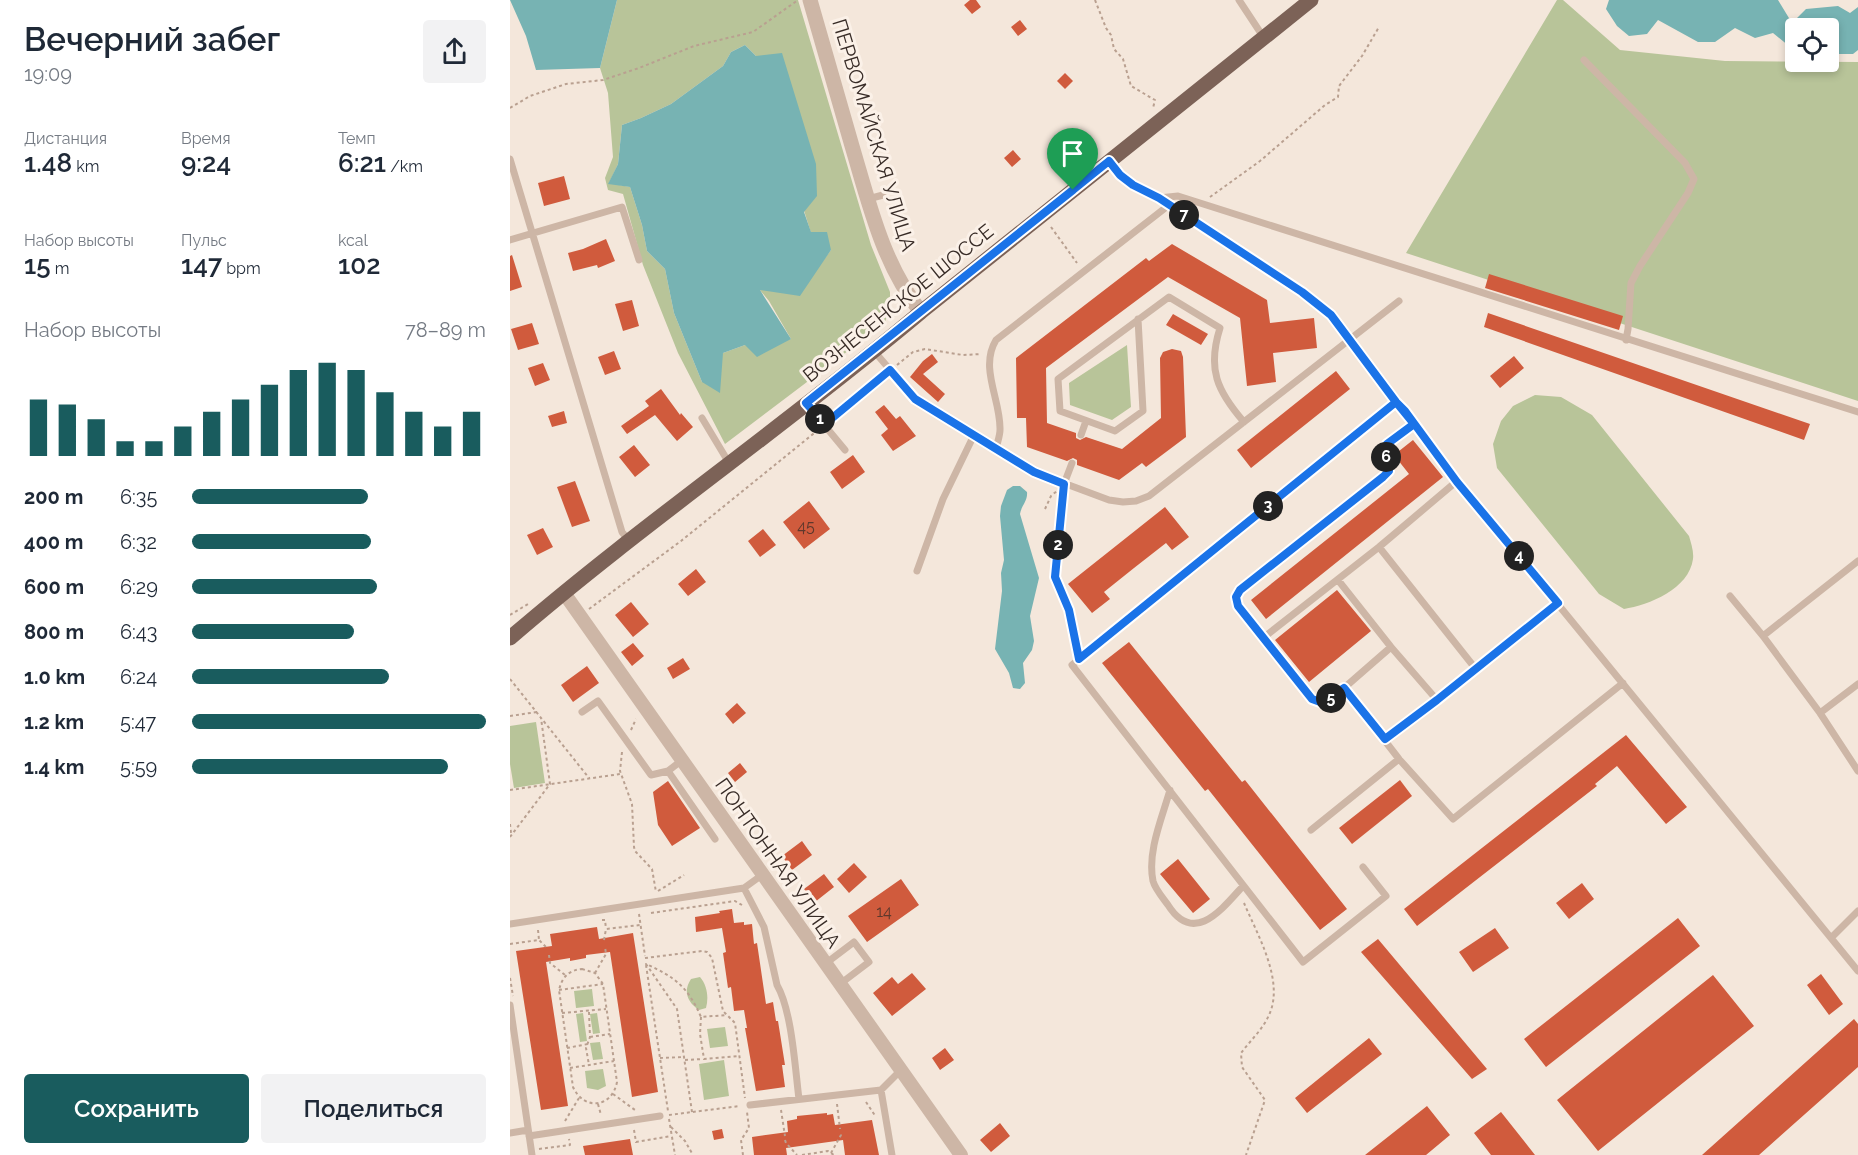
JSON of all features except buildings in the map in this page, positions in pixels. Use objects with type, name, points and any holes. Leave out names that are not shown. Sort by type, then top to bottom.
[{"type":"main road","name":"ВОЗНЕСЕНСКОЕ ШОССЕ","points":[[510,638],[629,541],[874,351],[1311,0]]},
{"type":"street","name":"ПЕРВОМАЙСКАЯ УЛИЦА","points":[[810,0],[875,197],[882,243],[902,285],[921,312]]},
{"type":"street","name":"ПОНТОННАЯ УЛИЦА","points":[[564,593],[961,1155]]},
{"type":"lane","points":[[1239,0],[1264,38]]},
{"type":"lane","points":[[1584,60],[1685,163],[1694,178],[1688,194],[1640,266],[1631,284],[1626,340]]},
{"type":"lane","points":[[510,159],[622,532],[629,541]]},
{"type":"lane","points":[[1109,161],[1120,175],[1133,185],[1159,198],[1302,292],[1331,315],[1457,482],[1858,971]]},
{"type":"lane","points":[[1159,198],[1178,196],[1858,412]]},
{"type":"lane","points":[[996,449],[1000,430],[990,367],[990,353],[996,340],[1169,205]]},
{"type":"lane","points":[[510,240],[622,207],[639,260]]},
{"type":"lane","points":[[1138,319],[1143,411],[1115,431],[1060,411],[1058,378],[1138,319],[1169,297],[1220,328],[1214,356],[1219,388],[1244,422]]},
{"type":"lane","points":[[874,351],[915,399],[1034,472],[1109,500],[1136,501],[1149,496],[1399,301]]},
{"type":"lane","points":[[1363,867],[1386,896],[1303,962],[1072,665],[1396,402]]},
{"type":"lane","points":[[806,403],[845,450]]},
{"type":"lane","points":[[702,418],[729,463]]},
{"type":"lane","points":[[1081,435],[1086,421]]},
{"type":"lane","points":[[1391,647],[1323,703],[1312,699],[1238,606],[1236,597],[1240,590],[1383,477],[1389,471],[1385,454],[1387,444],[1414,424]]},
{"type":"lane","points":[[917,571],[943,499],[974,435]]},
{"type":"lane","points":[[1064,484],[1072,463]]},
{"type":"lane","points":[[1263,638],[1457,482]]},
{"type":"lane","points":[[1379,547],[1475,669]]},
{"type":"lane","points":[[1763,636],[1858,561]]},
{"type":"lane","points":[[1338,580],[1437,700]]},
{"type":"lane","points":[[1730,596],[1763,636],[1858,771]]},
{"type":"lane","points":[[1385,739],[1558,603]]},
{"type":"lane","points":[[1344,688],[1399,759],[1453,819],[1623,683]]},
{"type":"lane","points":[[1820,714],[1858,684]]},
{"type":"lane","points":[[582,712],[598,701],[651,775],[668,771],[681,761]]},
{"type":"lane","points":[[1311,830],[1399,759]]},
{"type":"lane","points":[[668,771],[715,839]]},
{"type":"lane","points":[[1170,790],[1153,851],[1153,883],[1173,915],[1190,925],[1204,923],[1224,907],[1243,886]]},
{"type":"lane","points":[[510,924],[744,888],[762,875]]},
{"type":"lane","points":[[744,888],[765,927],[777,985],[788,1023],[799,1099]]},
{"type":"lane","points":[[1832,937],[1858,911]]},
{"type":"lane","points":[[825,964],[854,942],[869,962],[840,984]]},
{"type":"lane","points":[[512,1003],[529,1133],[534,1153]]},
{"type":"lane","points":[[748,1105],[881,1090],[900,1070]]},
{"type":"lane","points":[[881,1090],[892,1155]]},
{"type":"lane","points":[[510,1133],[529,1133],[660,1116]]},
{"type":"path","points":[[510,108],[530,96],[567,84],[603,80],[694,46],[753,32],[798,0]]},
{"type":"path","points":[[1095,0],[1111,35],[1114,49],[1124,59],[1131,86],[1155,100],[1153,108]]},
{"type":"path","points":[[1200,204],[1260,161],[1324,105],[1338,97],[1339,86],[1362,56],[1379,27]]},
{"type":"path","points":[[1051,227],[1083,272]]},
{"type":"path","points":[[587,611],[681,541],[913,352],[925,349],[963,355],[990,353]]},
{"type":"path","points":[[1064,484],[1055,577],[1069,610],[1079,659]]},
{"type":"path","points":[[1045,509],[1052,496],[1064,484]]},
{"type":"path","points":[[510,679],[589,778]]},
{"type":"path","points":[[510,716],[537,712]]},
{"type":"path","points":[[511,836],[550,784],[541,718]]},
{"type":"path","points":[[636,719],[620,760],[621,774],[632,804],[635,851],[652,869],[657,897]]},
{"type":"path","points":[[510,790],[621,774]]},
{"type":"path","points":[[510,824],[511,836]]},
{"type":"path","points":[[662,890],[684,874]]},
{"type":"path","points":[[1243,886],[1242,899],[1271,966],[1273,1000],[1269,1015],[1241,1053],[1242,1067],[1265,1100],[1246,1155]]},
{"type":"path","points":[[651,913],[735,901],[741,904],[747,912]]},
{"type":"path","points":[[638,905],[675,1155]]},
{"type":"path","points":[[593,922],[604,920],[606,929],[604,940]]},
{"type":"path","points":[[606,929],[640,925]]},
{"type":"path","points":[[537,930],[539,939],[548,949]]},
{"type":"path","points":[[510,944],[539,939]]},
{"type":"path","points":[[595,973],[606,954],[605,947]]},
{"type":"path","points":[[645,958],[702,951],[707,952],[712,958],[723,1011],[735,1023],[748,1105],[749,1128],[741,1140],[743,1155]]},
{"type":"path","points":[[549,955],[550,963],[566,975]]},
{"type":"path","points":[[646,964],[676,980],[689,993],[700,1017],[704,1059]]},
{"type":"path","points":[[646,964],[677,1009],[692,1112]]},
{"type":"path","points":[[582,969],[595,973],[603,984],[617,1082],[609,1099],[598,1104],[588,1103],[579,1098],[573,1088],[559,990],[560,983],[566,975],[582,969]]},
{"type":"path","points":[[510,978],[512,1003]]},
{"type":"path","points":[[559,990],[603,984]]},
{"type":"path","points":[[562,1013],[606,1009]]},
{"type":"path","points":[[589,1012],[590,1037],[586,1048],[589,1065]]},
{"type":"path","points":[[700,1017],[727,1015]]},
{"type":"path","points":[[590,1037],[610,1034]]},
{"type":"path","points":[[567,1048],[589,1044]]},
{"type":"path","points":[[660,1058],[704,1059],[739,1056]]},
{"type":"path","points":[[570,1068],[614,1061]]},
{"type":"path","points":[[860,1092],[878,1120]]},
{"type":"path","points":[[613,1094],[636,1112],[624,1113]]},
{"type":"path","points":[[801,1155],[828,1151],[832,1154],[842,1136],[835,1095]]},
{"type":"path","points":[[574,1120],[565,1122],[579,1098]]},
{"type":"path","points":[[780,1102],[786,1143],[797,1155]]},
{"type":"path","points":[[598,1104],[601,1116]]},
{"type":"path","points":[[669,1115],[748,1105]]},
{"type":"path","points":[[633,1124],[636,1142],[672,1136]]},
{"type":"path","points":[[670,1127],[685,1140],[693,1155]]},
{"type":"path","points":[[534,1153],[570,1144],[568,1133]]},
{"type":"green space","points":[[617,0],[798,0],[871,245],[890,292],[890,303],[885,323],[725,444],[678,353],[643,265],[623,194],[608,190],[605,178],[613,157],[608,93],[600,68]],"holes":[[[745,45],[756,56],[811,233],[831,250],[816,270],[759,289],[769,301],[791,339],[745,345],[723,353],[702,382],[674,313],[665,269],[647,251],[642,225],[630,187],[609,183],[618,164],[622,125],[671,104],[723,66],[731,52]]]},
{"type":"green space","points":[[1557,0],[1563,0],[1620,50],[1725,61],[1785,61],[1785,72],[1839,72],[1839,62],[1858,62],[1858,401],[1406,253]]},
{"type":"green space","points":[[1127,345],[1131,407],[1112,420],[1070,405],[1069,383]]},
{"type":"green space","points":[[1535,395],[1561,397],[1592,415],[1689,536],[1693,556],[1690,570],[1676,587],[1666,594],[1645,604],[1624,609],[1599,594],[1497,468],[1493,444],[1501,421],[1513,406]]},
{"type":"green space","points":[[536,722],[545,783],[514,788],[510,764],[510,726]]},
{"type":"green space","points":[[700,977],[706,987],[707,1000],[706,1008],[699,1010],[689,1000],[687,988],[691,979]]},
{"type":"green space","points":[[592,989],[594,1006],[576,1008],[574,991]]},
{"type":"green space","points":[[583,1013],[587,1041],[580,1042],[576,1014]]},
{"type":"green space","points":[[597,1013],[600,1033],[593,1034],[590,1014]]},
{"type":"green space","points":[[725,1027],[728,1046],[710,1048],[707,1029]]},
{"type":"green space","points":[[600,1042],[603,1059],[593,1060],[590,1043]]},
{"type":"green space","points":[[724,1060],[729,1096],[704,1100],[699,1064]]},
{"type":"green space","points":[[603,1069],[606,1086],[598,1090],[587,1088],[585,1071]]},
{"type":"water","points":[[510,0],[617,0],[600,68],[536,70],[526,36]]},
{"type":"water","points":[[1609,0],[1778,0],[1789,18],[1785,18],[1785,43],[1773,33],[1755,38],[1735,28],[1715,42],[1698,42],[1658,20],[1647,34],[1629,36],[1617,26],[1606,9]]},
{"type":"water","points":[[1838,6],[1850,13],[1858,7],[1858,50],[1853,54],[1839,54],[1839,18],[1797,18],[1806,9]]},
{"type":"water","points":[[745,45],[756,56],[782,53],[816,164],[817,196],[804,212],[811,232],[827,232],[831,250],[800,296],[760,290],[791,339],[757,357],[745,345],[723,353],[720,393],[702,382],[674,313],[665,269],[647,251],[642,225],[630,187],[608,184],[618,164],[622,125],[671,104],[723,66],[731,52]]},
{"type":"water","points":[[1013,486],[1020,486],[1027,492],[1020,514],[1039,578],[1030,616],[1034,641],[1032,650],[1023,663],[1025,683],[1020,689],[1013,688],[1009,673],[995,649],[1004,560],[1001,506],[1007,490]]},
{"type":"route","points":[[1073,190],[806,403],[825,424],[890,370],[915,399],[1034,472],[1064,484],[1055,577],[1069,610],[1079,659],[1396,402],[1405,411],[1457,482],[1558,603],[1385,739],[1344,688],[1323,703],[1312,699],[1238,606],[1236,597],[1240,590],[1383,477],[1389,471],[1389,463],[1385,454],[1387,444],[1414,424],[1396,402],[1331,315],[1302,292],[1159,198],[1133,185],[1120,175],[1109,161],[1073,190]]}]
